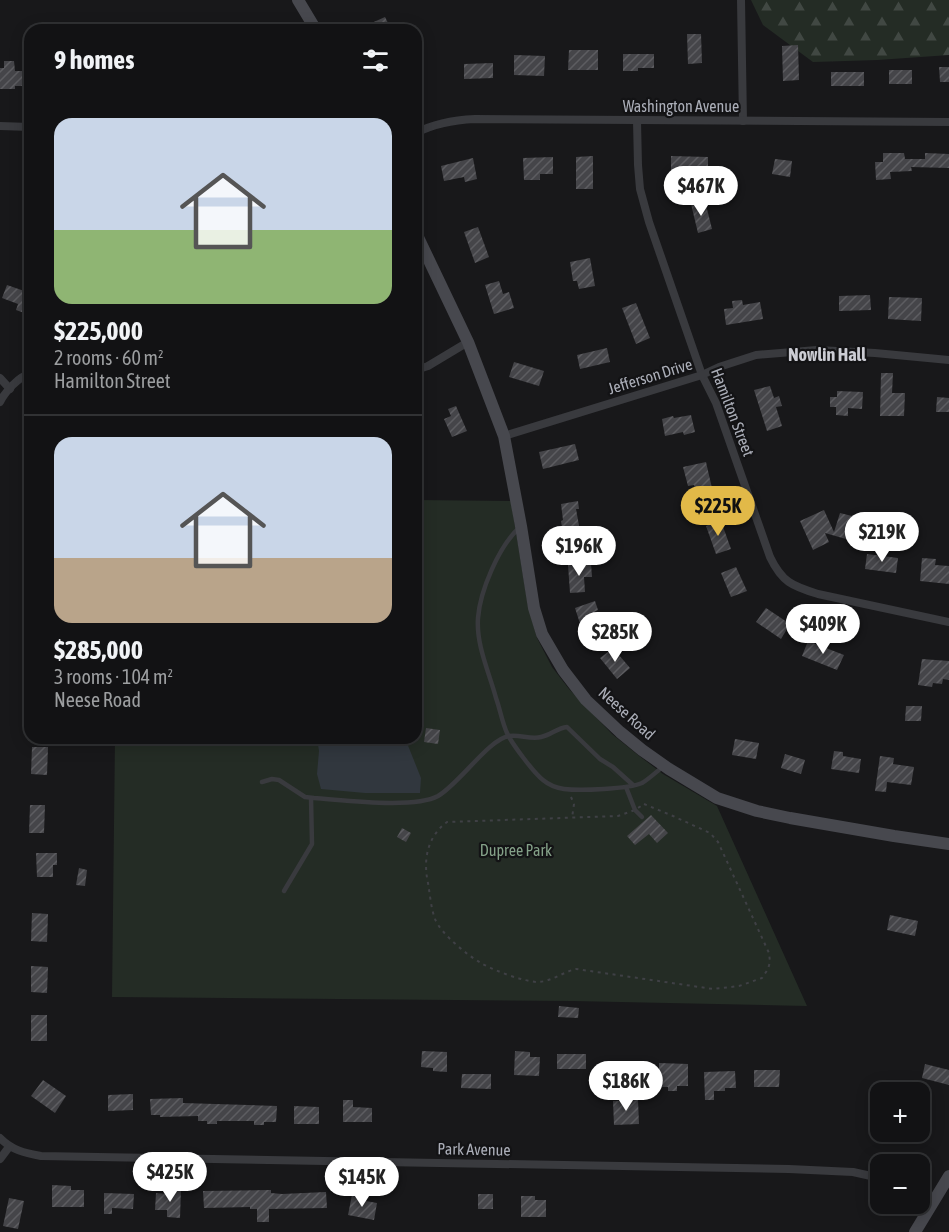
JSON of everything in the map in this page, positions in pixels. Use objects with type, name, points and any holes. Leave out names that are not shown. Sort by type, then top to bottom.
[{"type":"street","points":[[298,0],[312,24]]},
{"type":"street","points":[[741,0],[743,121]]},
{"type":"street","name":"Washington Avenue","points":[[422,131],[457,119],[949,122]]},
{"type":"street","name":"Hamilton Street","points":[[637,121],[640,189],[649,222],[702,375],[716,403],[776,570],[783,578],[797,587],[818,594],[949,622]]},
{"type":"street","points":[[0,126],[24,127]]},
{"type":"street","name":"Neese Road","points":[[422,246],[468,342],[504,436],[534,608],[542,634],[562,670],[586,700],[620,732],[664,766],[717,798],[757,811],[824,825],[949,844]]},
{"type":"street","points":[[422,368],[468,342]]},
{"type":"street","name":"Jefferson Drive","points":[[504,436],[702,375],[756,355],[807,350],[949,360]]},
{"type":"street","points":[[0,402],[19,378],[24,375]]},
{"type":"street","points":[[0,378],[10,389]]},
{"type":"street","name":"Park Avenue","points":[[0,1137],[18,1151],[41,1156],[789,1169],[853,1172],[870,1176]]},
{"type":"street","points":[[0,1159],[9,1146]]},
{"type":"street","points":[[915,1232],[949,1176]]},
{"type":"lane","points":[[521,526],[506,543],[489,578],[478,616],[479,639],[509,736],[542,779],[550,785],[562,788],[578,790],[626,787],[642,782],[664,766]]},
{"type":"lane","points":[[262,782],[272,779],[279,780],[310,798],[404,803],[421,801],[437,796],[451,787],[496,742],[509,736],[542,737],[567,727],[600,759],[633,785]]},
{"type":"lane","points":[[626,787],[635,810],[642,817]]},
{"type":"lane","points":[[284,891],[312,844],[310,798]]},
{"type":"path","points":[[569,789],[574,804],[572,818]]},
{"type":"path","points":[[644,804],[710,833],[718,842],[769,953],[770,962],[762,978],[739,986],[713,989],[576,969],[545,982],[534,982],[481,963],[447,935],[436,921],[425,869],[426,856],[432,840],[441,826],[447,822],[618,816],[635,810],[644,804]]},
{"type":"green space","points":[[751,0],[949,0],[949,55],[813,62],[763,25]]},
{"type":"green space","name":"Dupree Park","points":[[422,500],[511,501],[528,606],[537,638],[552,667],[569,689],[612,734],[663,774],[717,806],[807,1006],[572,1001],[112,997],[115,744],[422,744]]},
{"type":"shaded area","points":[[318,744],[407,744],[421,778],[420,793],[365,793],[321,789],[317,774]]},
{"type":"building","points":[[385,17],[388,24],[369,24]]},
{"type":"building","points":[[687,34],[701,34],[702,63],[688,64]]},
{"type":"building","points":[[798,45],[799,80],[783,81],[782,46]]},
{"type":"building","points":[[569,50],[598,50],[598,70],[568,70]]},
{"type":"building","points":[[623,54],[654,54],[654,68],[623,71]]},
{"type":"building","points":[[514,55],[545,56],[544,76],[514,75]]},
{"type":"building","points":[[4,61],[14,61],[15,71],[24,71],[24,86],[15,86],[15,89],[0,89],[0,68],[4,68]]},
{"type":"building","points":[[493,63],[493,78],[464,79],[464,64]]},
{"type":"building","points":[[939,67],[949,67],[949,82],[940,82]]},
{"type":"building","points":[[889,70],[912,70],[912,84],[889,84]]},
{"type":"building","points":[[831,72],[864,72],[864,86],[831,86]]},
{"type":"building","points":[[883,153],[904,153],[905,159],[925,159],[925,153],[949,154],[949,168],[911,167],[912,171],[890,172],[891,179],[876,180],[875,162],[883,162]]},
{"type":"building","points":[[593,156],[593,189],[576,189],[576,157]]},
{"type":"building","points":[[671,156],[708,157],[708,173],[671,172]]},
{"type":"building","points":[[553,157],[553,174],[540,174],[540,180],[524,180],[523,158]]},
{"type":"building","points":[[473,158],[477,179],[465,182],[464,177],[444,181],[441,166]]},
{"type":"building","points":[[775,159],[792,161],[790,177],[772,174]]},
{"type":"building","points":[[705,201],[712,229],[698,233],[691,204]]},
{"type":"building","points":[[478,227],[489,257],[475,263],[464,232]]},
{"type":"building","points":[[590,258],[595,286],[579,289],[577,281],[573,281],[570,262]]},
{"type":"building","points":[[499,281],[503,294],[509,292],[514,308],[494,314],[485,285]]},
{"type":"building","points":[[7,285],[24,291],[24,313],[16,310],[18,304],[2,298]]},
{"type":"building","points":[[870,295],[871,310],[839,311],[839,296]]},
{"type":"building","points":[[889,297],[922,298],[921,321],[888,319]]},
{"type":"building","points":[[742,300],[743,305],[760,302],[763,319],[726,325],[724,309],[733,308],[732,301]]},
{"type":"building","points":[[636,303],[650,338],[636,344],[622,308]]},
{"type":"building","points":[[607,348],[610,362],[580,369],[577,355]]},
{"type":"building","points":[[514,362],[544,371],[539,386],[509,377]]},
{"type":"building","points":[[881,373],[893,373],[892,393],[905,393],[904,416],[880,416]]},
{"type":"building","points":[[770,386],[774,398],[779,396],[782,406],[776,407],[782,426],[767,431],[754,390]]},
{"type":"building","points":[[837,391],[863,392],[862,409],[848,408],[848,416],[836,415],[836,407],[830,407],[830,397],[837,397]]},
{"type":"building","points":[[937,397],[949,398],[949,412],[936,412]]},
{"type":"building","points":[[456,406],[467,431],[452,437],[444,419],[451,416],[448,409]]},
{"type":"building","points":[[691,415],[695,432],[665,436],[662,419]]},
{"type":"building","points":[[575,444],[579,460],[543,469],[539,452]]},
{"type":"building","points":[[706,462],[714,497],[698,500],[694,485],[688,486],[683,467]]},
{"type":"building","points":[[578,501],[579,509],[576,509],[580,531],[563,534],[561,504]]},
{"type":"building","points":[[824,510],[834,532],[840,513],[852,516],[846,539],[825,533],[829,542],[813,550],[800,521]]},
{"type":"building","points":[[721,521],[731,549],[716,554],[706,526]]},
{"type":"building","points":[[867,554],[898,558],[896,573],[865,569]]},
{"type":"building","points":[[922,558],[936,559],[935,565],[949,566],[949,584],[920,581]]},
{"type":"building","points":[[591,563],[592,577],[584,577],[585,592],[570,593],[568,565]]},
{"type":"building","points":[[736,567],[747,591],[731,597],[721,573]]},
{"type":"building","points":[[595,601],[598,610],[594,612],[600,631],[584,636],[575,608]]},
{"type":"building","points":[[766,608],[790,624],[781,639],[756,622]]},
{"type":"building","points":[[808,641],[844,655],[837,670],[802,656]]},
{"type":"building","points":[[613,648],[630,668],[617,679],[600,658]]},
{"type":"building","points":[[922,659],[949,661],[949,680],[943,679],[942,684],[933,683],[932,687],[918,685]]},
{"type":"building","points":[[906,706],[922,706],[921,721],[905,721]]},
{"type":"building","points":[[426,728],[440,730],[438,744],[424,742]]},
{"type":"building","points":[[735,739],[759,743],[756,759],[732,755]]},
{"type":"building","points":[[32,747],[48,747],[47,775],[31,774]]},
{"type":"building","points":[[834,751],[843,752],[843,756],[861,759],[859,773],[831,769]]},
{"type":"building","points":[[785,754],[805,760],[801,774],[781,768]]},
{"type":"building","points":[[880,756],[894,758],[893,764],[914,767],[911,785],[887,782],[886,792],[875,791]]},
{"type":"building","points":[[30,805],[45,805],[44,833],[29,833]]},
{"type":"building","points":[[651,815],[668,833],[657,843],[649,834],[635,845],[627,836]]},
{"type":"building","points":[[402,828],[411,833],[406,842],[397,837]]},
{"type":"building","points":[[36,853],[57,853],[57,865],[53,865],[53,877],[37,877]]},
{"type":"building","points":[[79,868],[87,870],[85,886],[76,885]]},
{"type":"building","points":[[32,913],[48,914],[47,942],[31,941]]},
{"type":"building","points":[[890,915],[918,921],[915,936],[887,930]]},
{"type":"building","points":[[31,966],[48,967],[47,993],[31,992]]},
{"type":"building","points":[[559,1006],[579,1008],[578,1018],[558,1017]]},
{"type":"building","points":[[31,1015],[47,1015],[47,1041],[31,1041]]},
{"type":"building","points":[[422,1051],[447,1052],[447,1072],[421,1067]]},
{"type":"building","points":[[515,1051],[530,1052],[530,1057],[540,1057],[539,1076],[514,1075]]},
{"type":"building","points":[[557,1054],[586,1054],[586,1069],[557,1069]]},
{"type":"building","points":[[659,1063],[688,1064],[688,1086],[677,1086],[677,1091],[668,1091],[668,1087],[659,1087]]},
{"type":"building","points":[[925,1064],[949,1070],[949,1085],[922,1078]]},
{"type":"building","points":[[754,1070],[780,1070],[779,1087],[754,1087]]},
{"type":"building","points":[[735,1071],[736,1088],[714,1091],[714,1100],[705,1100],[704,1072]]},
{"type":"building","points":[[462,1074],[491,1074],[491,1089],[461,1088]]},
{"type":"building","points":[[43,1080],[66,1096],[55,1113],[31,1096]]},
{"type":"building","points":[[133,1094],[133,1110],[108,1111],[108,1095]]},
{"type":"building","points":[[183,1098],[183,1103],[277,1106],[276,1122],[254,1125],[254,1121],[217,1121],[217,1124],[207,1124],[207,1121],[198,1121],[198,1116],[160,1117],[160,1115],[151,1115],[150,1099]]},
{"type":"building","points":[[343,1100],[353,1100],[353,1107],[372,1108],[372,1122],[343,1122]]},
{"type":"building","points":[[638,1100],[639,1124],[614,1125],[613,1101]]},
{"type":"building","points":[[294,1106],[319,1107],[319,1124],[294,1124]]},
{"type":"building","points":[[52,1185],[71,1186],[71,1190],[84,1190],[84,1207],[52,1207]]},
{"type":"building","points":[[168,1190],[181,1190],[180,1218],[167,1217],[167,1210],[155,1210],[156,1193],[168,1194]]},
{"type":"building","points":[[271,1190],[271,1193],[282,1194],[326,1192],[327,1208],[269,1209],[269,1222],[257,1222],[257,1209],[250,1209],[250,1207],[204,1208],[203,1191]]},
{"type":"building","points":[[104,1193],[134,1194],[133,1209],[112,1208],[112,1214],[104,1214]]},
{"type":"building","points":[[478,1194],[493,1194],[493,1209],[478,1209]]},
{"type":"building","points":[[352,1195],[377,1203],[374,1220],[348,1215]]},
{"type":"building","points":[[521,1196],[535,1196],[535,1200],[546,1200],[546,1217],[521,1217]]},
{"type":"building","points":[[9,1198],[24,1201],[18,1229],[3,1226]]},
{"type":"district","name":"Nowlin Hall","points":[[827,354]]}]
